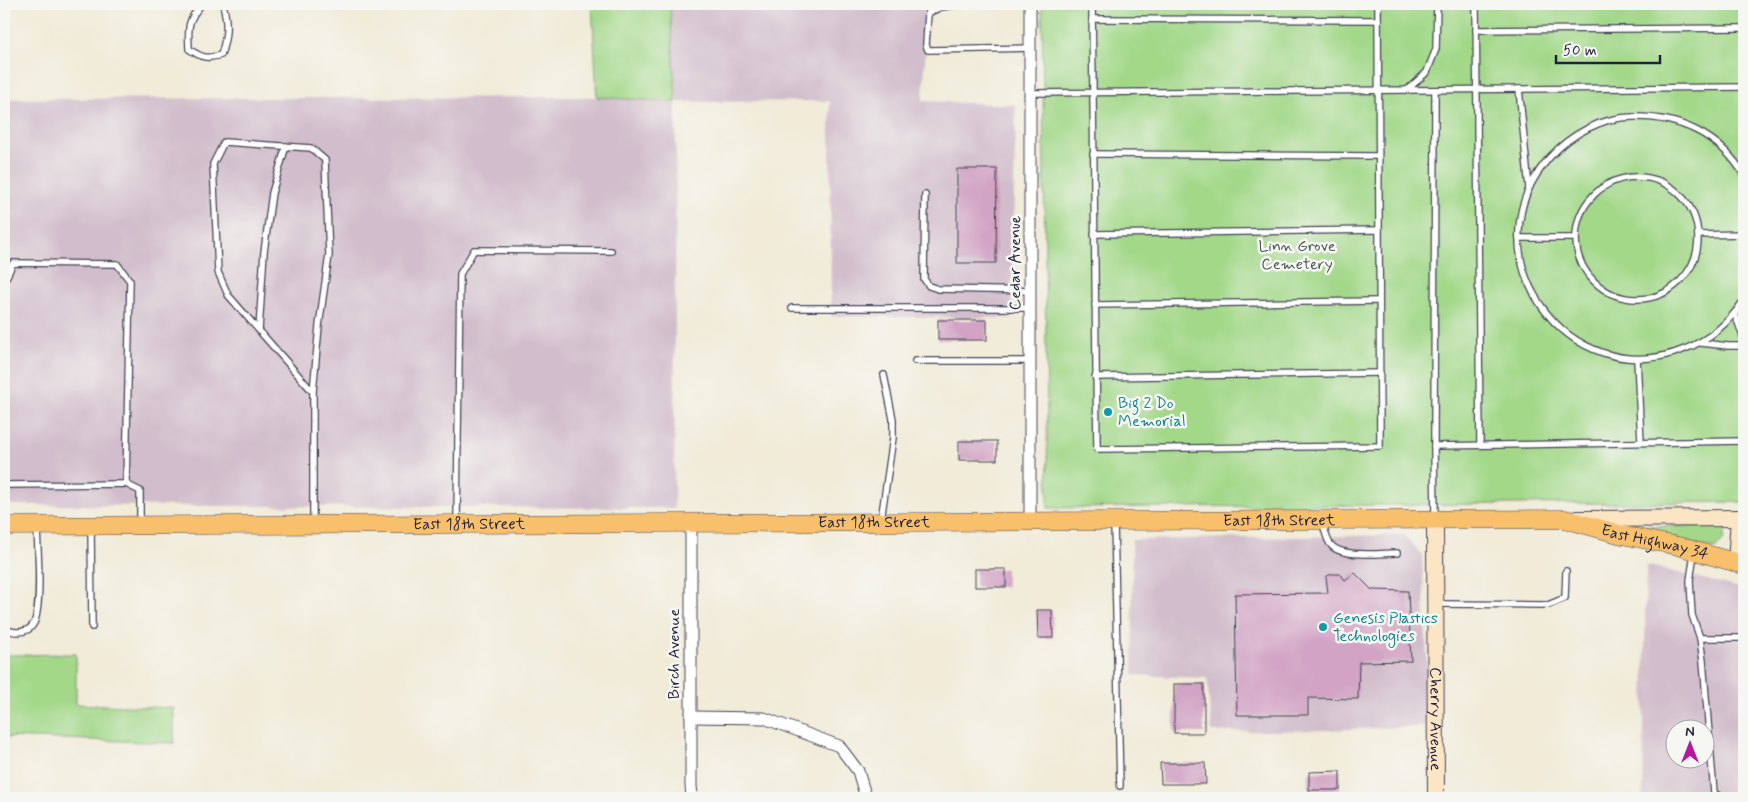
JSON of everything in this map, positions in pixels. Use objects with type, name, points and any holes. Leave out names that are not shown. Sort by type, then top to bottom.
[{"type":"main road","name":"East 18th Street","points":[[4,526],[1565,520]]},
{"type":"main road","name":"East Highway 34","points":[[1565,520],[1740,563]]},
{"type":"street","name":"Cedar Avenue","points":[[1030,4],[1032,93],[1030,522]]},
{"type":"street","name":"East 18th Street","points":[[1565,520],[1742,518]]},
{"type":"street","points":[[1740,563],[1742,518]]},
{"type":"street","name":"Cherry Avenue","points":[[1435,520],[1436,798]]},
{"type":"street","name":"Birch Avenue","points":[[691,523],[690,785],[692,798]]},
{"type":"street","points":[[690,716],[764,718],[839,746],[858,771],[866,798]]},
{"type":"lane","points":[[202,4],[191,17],[188,34],[189,49],[200,57],[210,58],[221,55],[225,42],[228,20],[224,4]]},
{"type":"lane","points":[[962,4],[941,7],[928,13],[926,45],[928,50],[1031,48]]},
{"type":"lane","points":[[1092,4],[1097,448],[1380,446],[1378,4]]},
{"type":"lane","points":[[1408,90],[1428,72],[1436,49],[1438,4]]},
{"type":"lane","points":[[1476,4],[1480,445]]},
{"type":"lane","points":[[1092,19],[1378,20]]},
{"type":"lane","points":[[1476,30],[1744,28]]},
{"type":"lane","points":[[1032,93],[1744,87]]},
{"type":"lane","points":[[1519,89],[1529,188]]},
{"type":"lane","points":[[1435,90],[1435,520]]},
{"type":"lane","points":[[1744,175],[1720,145],[1699,131],[1676,121],[1652,116],[1626,117],[1594,126],[1579,133],[1559,148],[1542,166],[1529,188],[1521,212],[1519,238],[1523,268],[1534,297],[1553,322],[1577,342],[1606,354],[1637,359],[1670,355],[1701,343],[1720,330],[1735,314],[1744,300]]},
{"type":"lane","points":[[314,392],[228,295],[218,272],[213,164],[224,142],[311,148],[326,160],[329,255],[319,326],[314,392],[314,525]]},
{"type":"lane","points":[[260,330],[264,252],[272,192],[286,146]]},
{"type":"lane","points":[[1093,154],[1378,156]]},
{"type":"lane","points":[[1636,178],[1651,179],[1666,184],[1679,194],[1689,206],[1695,220],[1698,235],[1697,253],[1690,269],[1679,283],[1664,293],[1648,298],[1630,299],[1613,294],[1598,285],[1586,272],[1578,256],[1576,238],[1578,223],[1584,208],[1594,196],[1606,186],[1620,180],[1636,178]]},
{"type":"lane","points":[[924,195],[924,279],[929,286],[938,289],[1031,291]]},
{"type":"lane","points":[[1094,234],[1379,230]]},
{"type":"lane","points":[[1698,235],[1744,234]]},
{"type":"lane","points":[[1519,238],[1576,238]]},
{"type":"lane","points":[[457,524],[460,274],[474,250],[610,251]]},
{"type":"lane","points":[[4,330],[4,282],[13,264],[117,264],[130,281],[126,484]]},
{"type":"lane","points":[[1095,305],[1379,301]]},
{"type":"lane","points":[[792,308],[1031,308]]},
{"type":"lane","points":[[1735,314],[1744,339]]},
{"type":"lane","points":[[1701,343],[1744,346]]},
{"type":"lane","points":[[1637,359],[1641,442]]},
{"type":"lane","points":[[915,360],[1030,361]]},
{"type":"lane","points":[[1095,377],[1380,373]]},
{"type":"lane","points":[[881,522],[893,438],[893,419],[884,375]]},
{"type":"lane","points":[[1434,446],[1744,441]]},
{"type":"lane","points":[[4,486],[126,484],[140,491],[140,526]]},
{"type":"lane","points":[[1322,520],[1330,544],[1338,550],[1353,553],[1397,553]]},
{"type":"lane","points":[[1114,521],[1120,786]]},
{"type":"lane","points":[[4,627],[6,630],[25,632],[33,625],[37,614],[37,526]]},
{"type":"lane","points":[[91,526],[92,627]]},
{"type":"lane","points":[[1694,551],[1690,581],[1692,615],[1700,638],[1714,793],[1722,798]]},
{"type":"lane","points":[[1436,604],[1548,605],[1565,598],[1566,570]]},
{"type":"lane","points":[[1700,638],[1744,638]]},
{"type":"shaded area","points":[[670,4],[928,4],[923,101],[1016,105],[1011,318],[831,316],[830,101],[676,102]]},
{"type":"shaded area","points":[[597,97],[676,102],[674,508],[4,505],[4,99]]},
{"type":"shaded area","points":[[1404,535],[1422,555],[1430,726],[1212,732],[1207,678],[1133,675],[1132,540]]},
{"type":"shaded area","points":[[1646,565],[1744,589],[1744,798],[1643,798]]},
{"type":"green space","points":[[592,4],[670,4],[676,102],[597,97]]},
{"type":"green space","name":"Linn Grove Cemetery","points":[[1042,4],[1744,4],[1744,502],[1048,508]]},
{"type":"green space","points":[[1624,526],[1714,526],[1724,528],[1724,539],[1715,549]]},
{"type":"green space","points":[[76,654],[76,704],[174,708],[174,743],[4,737],[4,655]]},
{"type":"building","points":[[957,169],[997,169],[996,263],[957,263]]},
{"type":"building","points":[[938,320],[987,320],[987,340],[938,340]]},
{"type":"building","points":[[959,441],[997,441],[997,460],[959,460]]},
{"type":"building","points":[[975,569],[1006,569],[1006,587],[975,587]]},
{"type":"building","name":"Genesis Plastics Technologies","points":[[1355,573],[1372,590],[1408,591],[1411,661],[1359,662],[1358,699],[1308,698],[1308,715],[1237,715],[1235,594],[1328,593],[1326,577],[1331,574],[1340,574],[1345,580]]},
{"type":"building","points":[[1037,610],[1052,610],[1053,638],[1038,638]]},
{"type":"building","points":[[1174,684],[1204,684],[1204,733],[1174,733]]},
{"type":"building","points":[[1160,763],[1205,763],[1206,784],[1161,784]]},
{"type":"building","points":[[1340,771],[1340,790],[1309,790],[1309,772]]},
{"type":"place","name":"Big 2 Do Memorial","points":[[1108,412]]},
{"type":"place","name":"Genesis Plastics Technologies","points":[[1323,627]]}]
